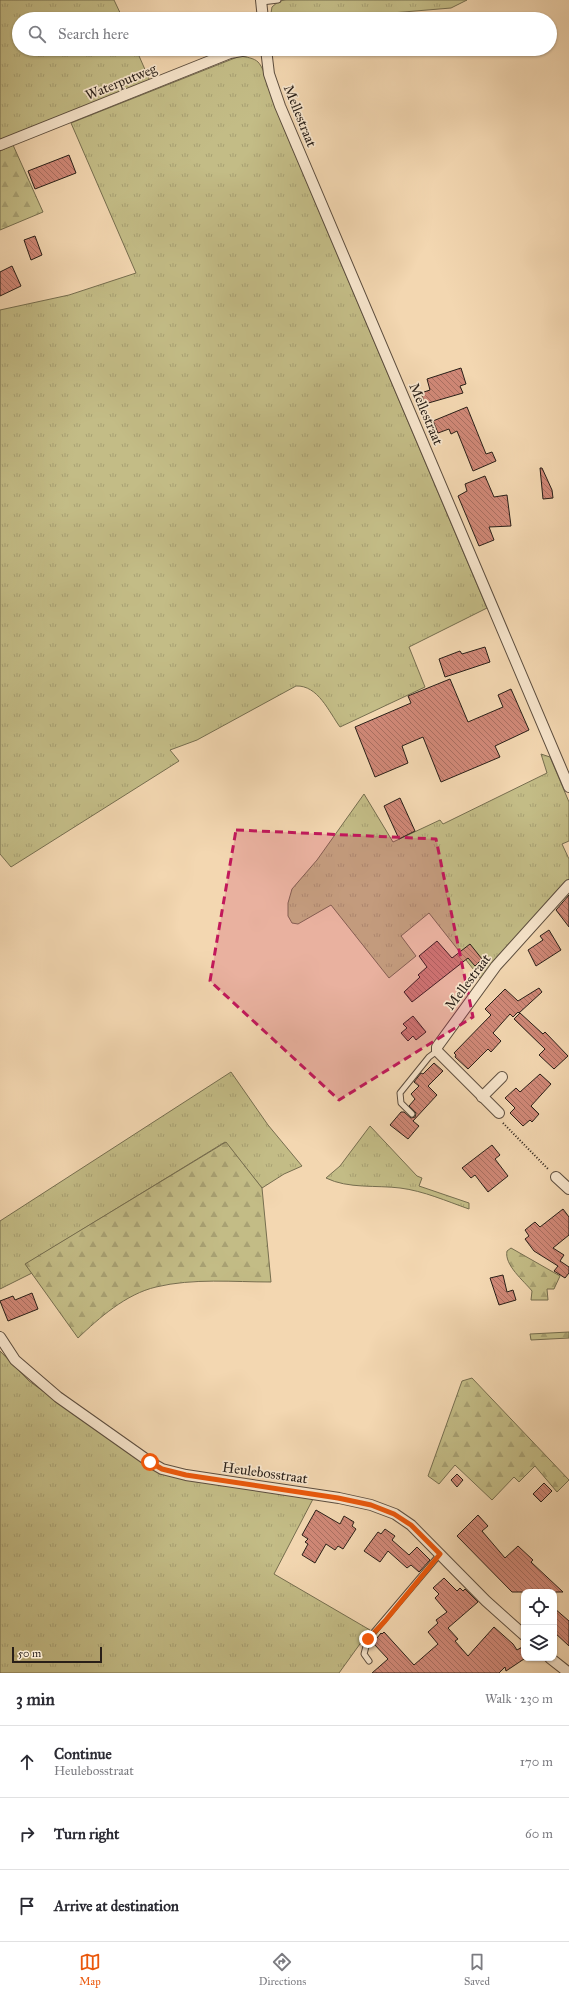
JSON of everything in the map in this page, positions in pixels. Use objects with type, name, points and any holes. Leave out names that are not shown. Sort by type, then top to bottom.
[{"type":"street","points":[[261,1],[262,12]]},
{"type":"street","name":"Waterputweg","points":[[0,145],[222,56]]},
{"type":"street","name":"Mellestraat","points":[[267,56],[269,74],[280,106],[569,787]]},
{"type":"street","name":"Mellestraat","points":[[437,1051],[437,1047],[496,966],[569,885]]},
{"type":"street","points":[[437,1051],[498,1113]]},
{"type":"street","points":[[482,1097],[502,1077]]},
{"type":"street","points":[[556,1177],[569,1189]]},
{"type":"street","name":"Heulebosstraat","points":[[0,1337],[15,1360],[58,1397],[162,1469],[186,1475],[332,1497],[371,1505],[394,1514],[411,1525],[486,1601],[521,1632]]},
{"type":"street","points":[[554,1661],[569,1673]]},
{"type":"lane","points":[[261,1],[278,0]]},
{"type":"lane","points":[[412,1114],[401,1103],[400,1094],[429,1057],[437,1051]]},
{"type":"lane","points":[[369,1661],[364,1654],[368,1639],[385,1621],[440,1554]]},
{"type":"path","points":[[498,1113],[498,1118],[556,1177]]},
{"type":"highlighted area","points":[[236,830],[436,839],[473,1017],[339,1100],[210,981]]},
{"type":"green space","points":[[0,0],[114,0],[120,12],[12,12],[12,56],[139,56],[150,81],[0,142]]},
{"type":"green space","points":[[467,0],[451,8],[403,12],[271,12],[272,7],[279,1]]},
{"type":"green space","points":[[240,56],[250,58],[258,62],[261,66],[280,119],[487,608],[409,647],[425,687],[340,727],[317,695],[304,687],[296,686],[197,740],[170,750],[179,761],[11,867],[0,854],[0,310],[69,295],[136,273],[71,123]]},
{"type":"green space","points":[[13,145],[43,212],[0,230],[0,151]]},
{"type":"green space","points":[[541,754],[550,757],[569,802],[569,841],[562,844],[569,859],[569,879],[560,887],[481,979],[429,913],[401,936],[416,956],[389,978],[331,905],[298,924],[292,923],[288,916],[288,903],[292,889],[317,860],[364,794],[393,842],[440,820],[443,824],[547,773]]},
{"type":"green space","points":[[231,1072],[268,1125],[302,1166],[284,1174],[262,1188],[225,1142],[26,1264],[32,1273],[0,1289],[0,1221]]},
{"type":"green space","points":[[370,1126],[417,1176],[422,1178],[419,1186],[469,1203],[469,1209],[409,1189],[344,1184],[326,1178],[340,1166]]},
{"type":"green space","points":[[226,1142],[262,1188],[271,1282],[199,1281],[170,1284],[145,1290],[124,1301],[104,1315],[78,1338],[25,1264]]},
{"type":"green space","points":[[511,1248],[560,1276],[554,1289],[547,1289],[548,1300],[531,1300],[532,1291],[511,1267],[509,1262],[507,1251]]},
{"type":"green space","points":[[569,1332],[569,1338],[531,1340],[530,1334]]},
{"type":"green space","points":[[0,1351],[29,1381],[153,1470],[313,1499],[274,1574],[370,1630],[339,1673],[0,1673]]},
{"type":"green space","points":[[472,1378],[569,1480],[557,1492],[535,1466],[519,1482],[514,1477],[492,1500],[455,1465],[439,1484],[428,1476],[462,1381]]},
{"type":"building","points":[[69,155],[76,173],[35,189],[28,171]]},
{"type":"building","points":[[35,236],[42,255],[31,260],[24,240]]},
{"type":"building","points":[[12,266],[21,286],[0,296],[0,272]]},
{"type":"building","points":[[461,368],[466,384],[460,386],[463,393],[425,404],[421,393],[430,390],[427,379]]},
{"type":"building","points":[[467,407],[486,454],[492,452],[496,461],[473,471],[457,431],[451,434],[449,429],[438,433],[433,421]]},
{"type":"building","points":[[540,468],[542,468],[552,490],[553,498],[543,499]]},
{"type":"building","points":[[485,476],[494,497],[507,495],[511,526],[489,527],[494,540],[479,546],[458,496],[467,491],[465,484]]},
{"type":"building","points":[[485,647],[490,662],[445,677],[439,659],[460,651],[462,654]]},
{"type":"building","points":[[450,679],[468,722],[503,707],[498,695],[511,689],[529,730],[495,746],[500,757],[441,782],[423,737],[402,746],[408,763],[375,777],[355,727],[411,703],[408,696]]},
{"type":"building","points":[[400,798],[415,831],[399,839],[384,806]]},
{"type":"building","points":[[569,895],[569,927],[556,910]]},
{"type":"building","points":[[549,930],[561,950],[536,966],[528,950],[543,940],[540,936]]},
{"type":"building","points":[[437,941],[452,958],[470,944],[482,959],[475,966],[468,958],[412,1002],[404,992],[420,977],[418,975],[427,967],[419,956]]},
{"type":"building","points":[[539,988],[542,992],[519,1013],[518,1012],[513,1017],[510,1014],[493,1033],[501,1041],[491,1052],[488,1049],[468,1069],[455,1057],[456,1055],[454,1053],[491,1015],[485,1009],[505,989],[518,1001]]},
{"type":"building","points":[[520,1013],[543,1034],[545,1032],[568,1056],[554,1069],[539,1055],[545,1049],[514,1019]]},
{"type":"building","points":[[413,1016],[426,1032],[416,1040],[413,1036],[408,1041],[401,1033],[407,1028],[403,1024]]},
{"type":"building","points":[[434,1063],[443,1071],[428,1086],[437,1095],[413,1121],[419,1126],[408,1139],[390,1125],[401,1112],[404,1112],[411,1118],[415,1117],[416,1113],[409,1106],[415,1099],[411,1094],[419,1086],[414,1082],[421,1073],[423,1074]]},
{"type":"building","points":[[540,1074],[551,1084],[531,1106],[539,1114],[532,1122],[530,1120],[523,1126],[510,1113],[515,1108],[505,1098],[516,1088],[520,1092]]},
{"type":"building","points":[[492,1145],[500,1155],[495,1159],[508,1176],[488,1192],[475,1175],[471,1178],[462,1168]]},
{"type":"building","points":[[563,1209],[569,1217],[569,1235],[553,1248],[564,1255],[560,1261],[569,1267],[569,1273],[565,1278],[554,1271],[558,1266],[534,1251],[525,1239],[529,1236],[525,1230],[531,1225],[535,1222],[540,1227]]},
{"type":"building","points":[[503,1275],[507,1292],[513,1290],[516,1300],[499,1305],[490,1278]]},
{"type":"building","points":[[32,1293],[38,1309],[8,1321],[0,1301],[13,1296],[15,1300]]},
{"type":"building","points":[[457,1474],[463,1480],[457,1487],[451,1480]]},
{"type":"building","points":[[544,1483],[552,1491],[541,1502],[533,1494]]},
{"type":"building","points":[[316,1510],[340,1524],[344,1516],[354,1522],[352,1526],[356,1529],[343,1549],[338,1546],[335,1550],[326,1544],[315,1563],[302,1555],[308,1544],[305,1542],[308,1539],[302,1535]]},
{"type":"building","points":[[478,1515],[488,1526],[482,1531],[505,1558],[518,1546],[533,1560],[531,1562],[563,1592],[557,1592],[557,1589],[521,1589],[521,1592],[512,1592],[457,1536]]},
{"type":"building","points":[[385,1529],[395,1536],[392,1540],[409,1555],[417,1547],[430,1560],[419,1572],[411,1565],[407,1568],[388,1551],[380,1562],[364,1551],[378,1532],[381,1534]]},
{"type":"building","points":[[444,1578],[457,1591],[460,1588],[463,1591],[465,1589],[478,1602],[448,1628],[458,1639],[455,1641],[468,1656],[494,1627],[513,1644],[517,1650],[521,1648],[521,1661],[506,1671],[505,1667],[499,1673],[372,1673],[388,1659],[373,1643],[381,1633],[382,1634],[384,1632],[414,1665],[438,1644],[428,1632],[438,1623],[436,1620],[447,1612],[435,1598],[439,1594],[433,1588]]},
{"type":"building","points":[[557,1611],[569,1621],[569,1646],[557,1635]]},
{"type":"route","points":[[150,1462],[162,1469],[186,1475],[338,1498],[371,1505],[394,1514],[411,1525],[440,1554],[385,1621],[368,1639]]}]
